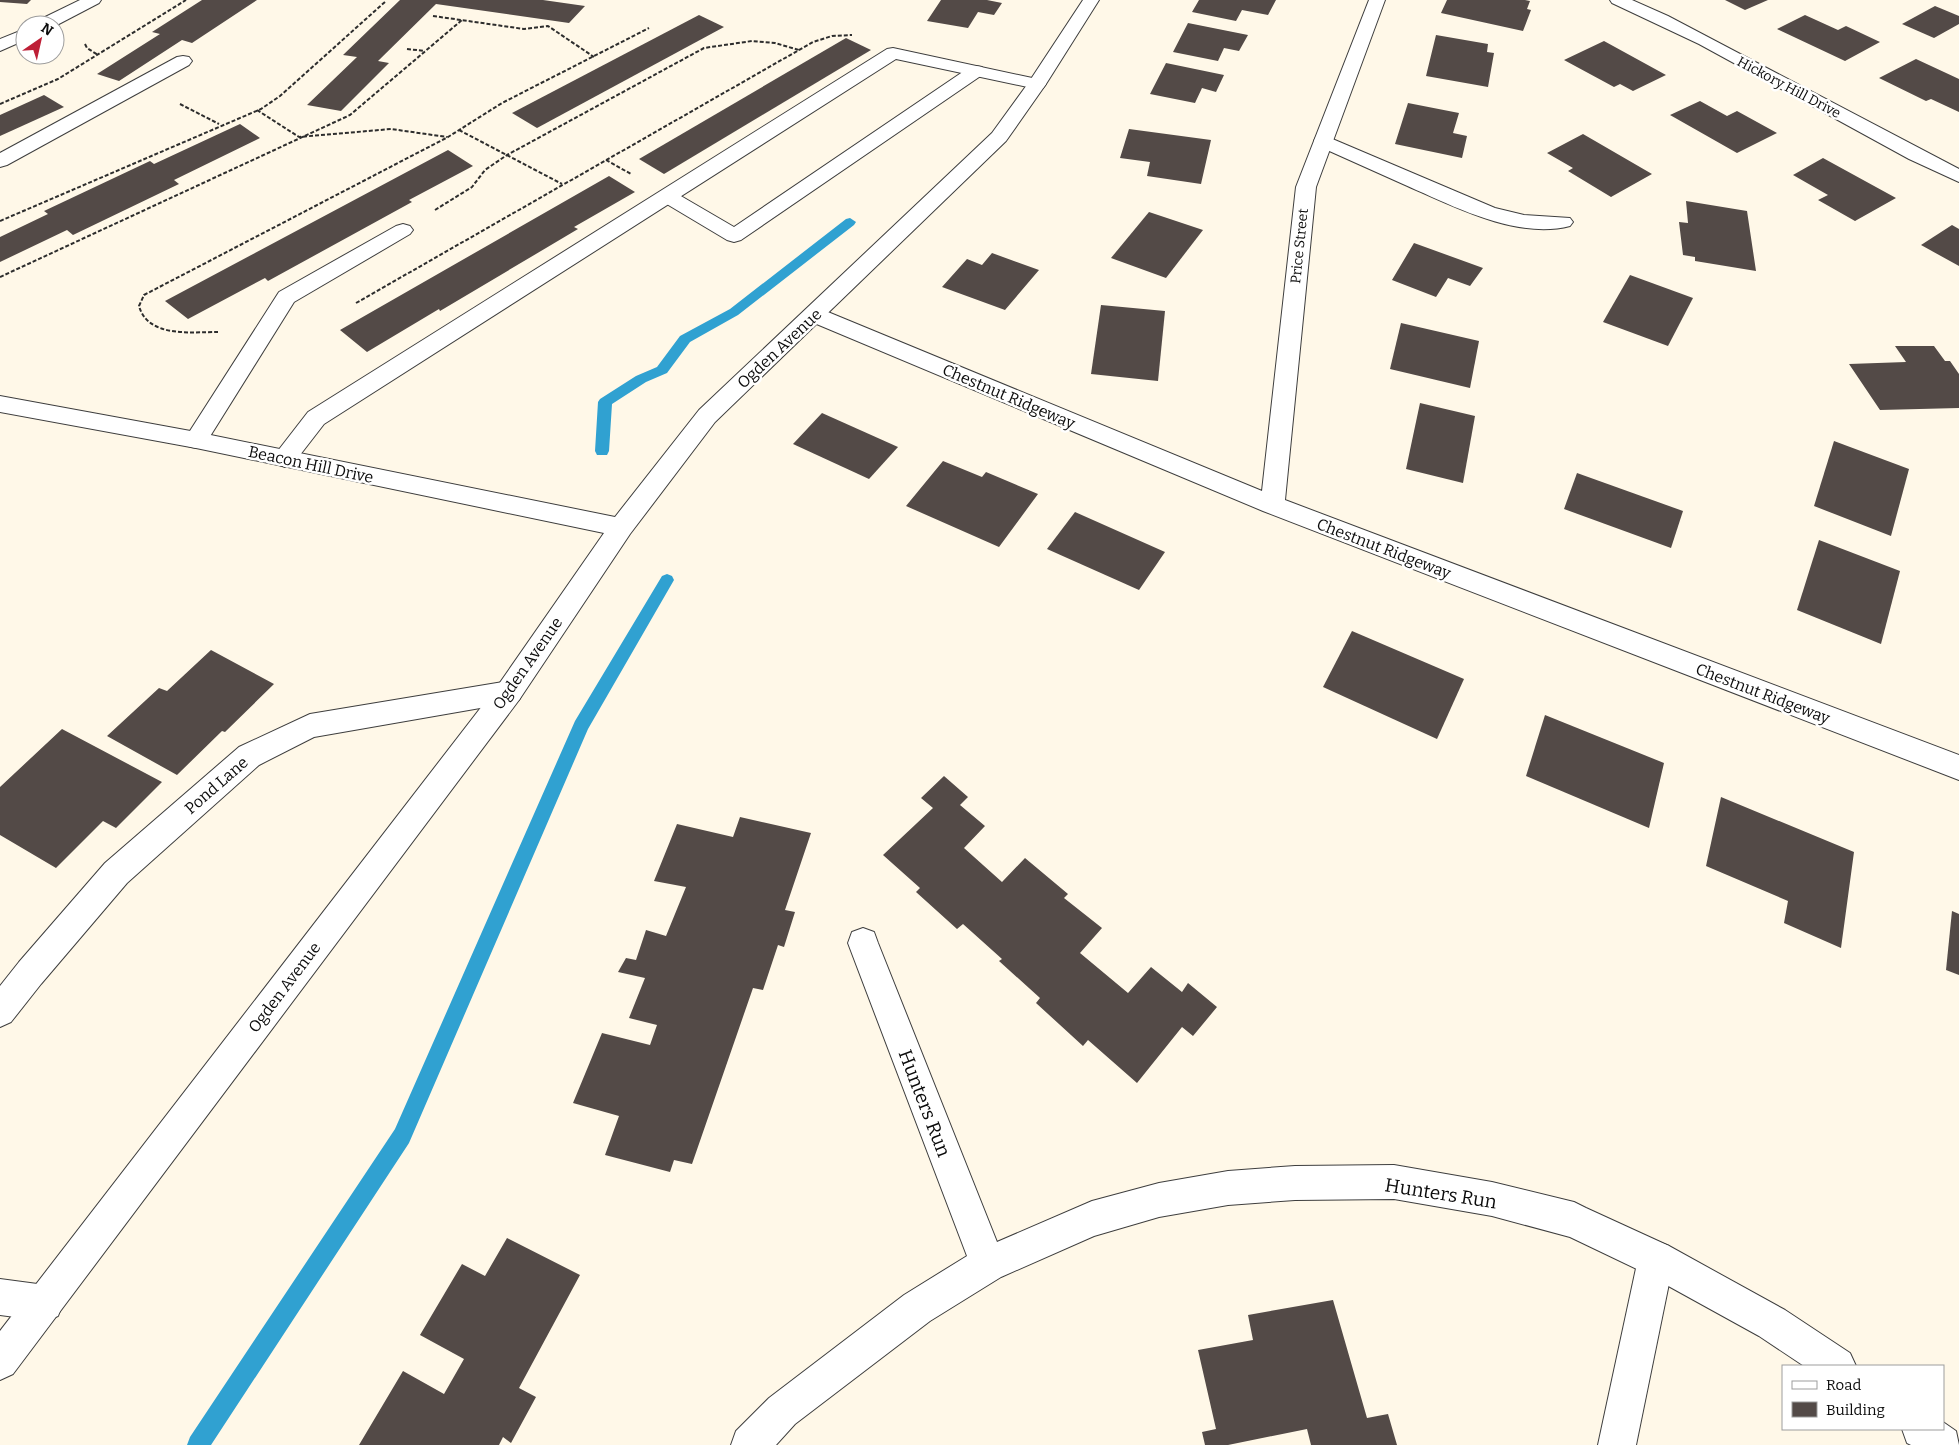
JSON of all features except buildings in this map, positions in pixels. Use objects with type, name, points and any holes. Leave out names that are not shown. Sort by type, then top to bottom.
[{"type":"street","points":[[63,15],[93,0]]},
{"type":"street","name":"Ogden Avenue","points":[[0,1362],[509,692],[621,527],[707,416],[815,315],[998,138],[1037,84],[1091,0]]},
{"type":"street","name":"Price Street","points":[[1272,504],[1306,187],[1377,0]]},
{"type":"street","name":"Hickory Hill Drive","points":[[1618,0],[1694,36],[1959,176]]},
{"type":"street","points":[[0,46],[15,39]]},
{"type":"street","points":[[285,458],[316,418],[893,53],[1037,84]]},
{"type":"street","points":[[0,161],[183,61]]},
{"type":"street","points":[[667,196],[734,236],[976,71]]},
{"type":"street","points":[[1323,141],[1482,213],[1540,224],[1563,222]]},
{"type":"street","points":[[196,440],[286,297],[403,230]]},
{"type":"street","name":"Chestnut Ridgeway","points":[[815,315],[1272,504],[1959,768]]},
{"type":"street","name":"Beacon Hill Drive","points":[[0,404],[196,440],[621,527]]},
{"type":"street","name":"Pond Lane","points":[[0,1012],[30,973],[116,873],[250,756],[310,726],[509,692]]},
{"type":"street","name":"Hunters Run","points":[[863,943],[988,1264]]},
{"type":"street","name":"Hunters Run","points":[[750,1445],[782,1411],[917,1308],[988,1264],[1092,1219],[1159,1200],[1228,1188],[1295,1183],[1394,1182],[1492,1199],[1574,1220],[1656,1259],[1772,1323],[1835,1365]]},
{"type":"street","points":[[1617,1445],[1656,1259]]},
{"type":"street","points":[[0,1297],[45,1303]]},
{"type":"street","points":[[1922,1430],[1942,1445]]},
{"type":"path","points":[[0,104],[58,79],[186,0]]},
{"type":"path","points":[[0,221],[257,110],[280,96],[386,1]]},
{"type":"path","points":[[433,16],[524,29],[548,26],[594,57]]},
{"type":"path","points":[[0,277],[350,115],[462,20]]},
{"type":"path","points":[[264,331],[176,332],[153,325],[143,317],[139,306],[144,295],[448,137],[502,103],[649,28]]},
{"type":"path","points":[[356,303],[813,42],[832,36],[862,36],[873,39],[893,53]]},
{"type":"path","points":[[403,230],[472,187],[485,170],[507,155],[704,48],[734,40],[781,42],[800,50]]},
{"type":"path","points":[[406,49],[425,51]]},
{"type":"path","points":[[257,110],[299,138],[390,129],[448,137]]},
{"type":"path","points":[[459,130],[562,184]]},
{"type":"waterway","points":[[602,451],[605,402],[641,379],[662,370],[685,339],[734,312],[850,222]]},
{"type":"waterway","points":[[198,1445],[402,1136],[581,726],[667,580]]}]
